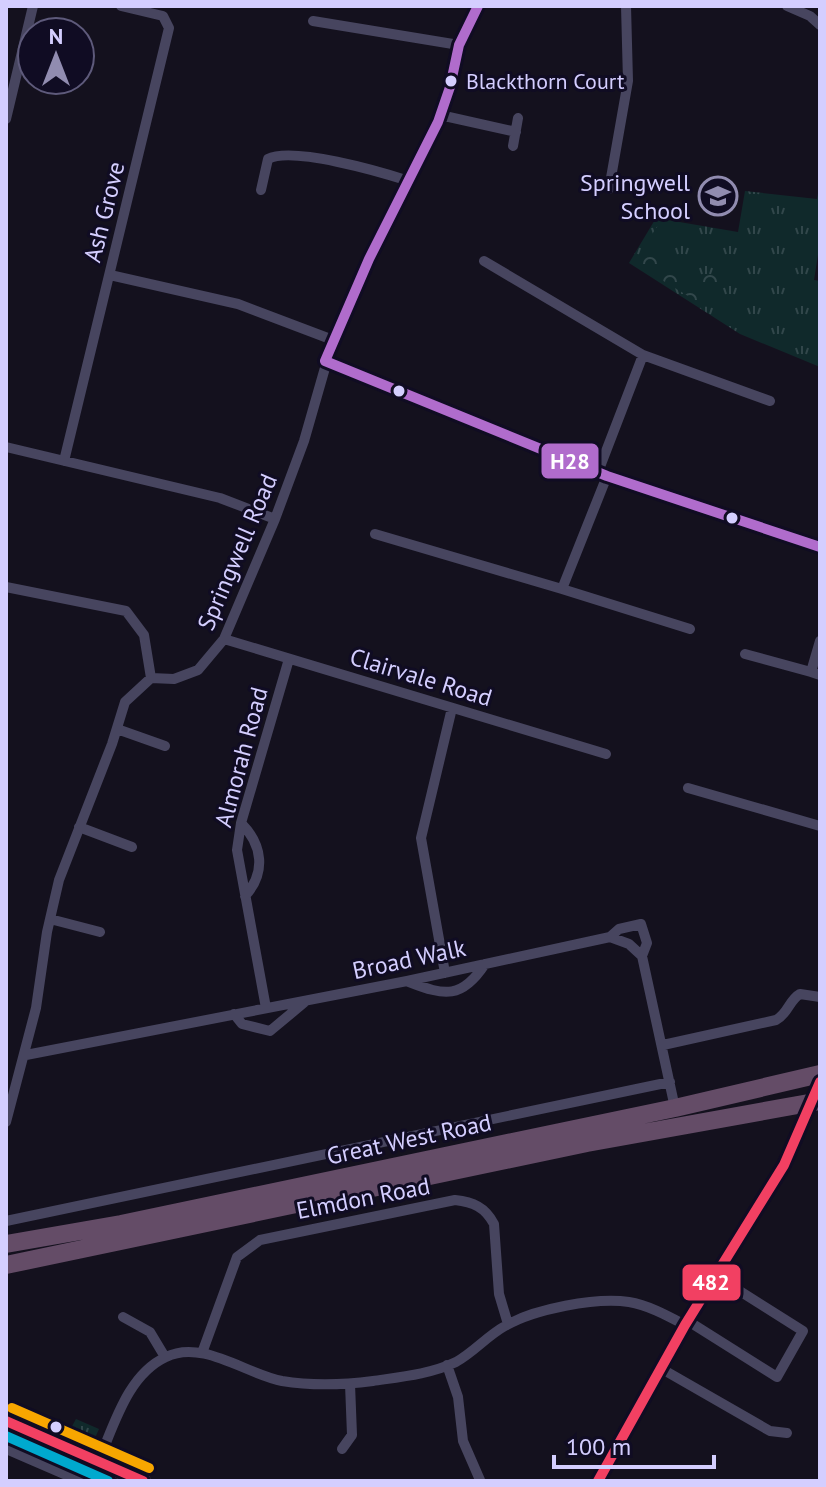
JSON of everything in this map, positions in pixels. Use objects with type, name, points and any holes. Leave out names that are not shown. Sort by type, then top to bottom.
[{"type":"highway","name":"Great West Road","points":[[6,1244],[121,1224],[675,1108],[820,1074]]},
{"type":"highway","name":"Great West Road","points":[[6,1265],[587,1143],[816,1102]]},
{"type":"main road","points":[[6,1421],[143,1481]]},
{"type":"street","points":[[6,119],[33,6]]},
{"type":"street","name":"Ash Grove","points":[[64,461],[169,28],[163,16],[121,6]]},
{"type":"street","name":"Springwell Road","points":[[151,678],[174,679],[198,670],[224,639],[304,441],[333,340],[440,115],[459,45],[478,6]]},
{"type":"street","points":[[609,189],[628,81],[626,6]]},
{"type":"street","points":[[787,6],[810,16],[820,25]]},
{"type":"street","points":[[313,21],[459,45]]},
{"type":"street","points":[[440,115],[516,132]]},
{"type":"street","points":[[513,146],[518,118]]},
{"type":"street","points":[[261,190],[268,159],[279,155],[339,163],[409,181]]},
{"type":"street","points":[[484,261],[643,355],[770,401]]},
{"type":"street","points":[[110,275],[238,304],[333,340]]},
{"type":"street","points":[[562,589],[643,355]]},
{"type":"street","points":[[325,361],[602,474],[820,547]]},
{"type":"street","points":[[6,447],[220,498],[275,519]]},
{"type":"street","points":[[375,534],[690,629]]},
{"type":"street","points":[[6,587],[126,611],[144,635],[151,678],[125,702],[59,880],[26,1055],[6,1122]]},
{"type":"street","name":"Clairvale Road","points":[[224,639],[606,754]]},
{"type":"street","points":[[745,654],[816,674],[820,641]]},
{"type":"street","name":"Almorah Road","points":[[266,1008],[237,850],[241,823],[289,659]]},
{"type":"street","points":[[445,973],[421,838],[452,708]]},
{"type":"street","points":[[117,729],[165,746]]},
{"type":"street","points":[[688,788],[820,826]]},
{"type":"street","points":[[241,823],[249,831],[259,851],[259,874],[245,896]]},
{"type":"street","points":[[79,827],[132,847]]},
{"type":"street","points":[[50,919],[100,932]]},
{"type":"street","name":"Broad Walk","points":[[26,1055],[445,973],[610,937],[619,929],[641,924],[647,943],[642,956]]},
{"type":"street","points":[[610,937],[629,944],[642,956],[675,1108]]},
{"type":"street","points":[[407,981],[436,992],[451,992],[474,981],[485,964]]},
{"type":"street","points":[[663,1045],[776,1020],[787,1013],[795,996],[820,997]]},
{"type":"street","points":[[234,1014],[242,1024],[270,1031],[306,1001]]},
{"type":"street","points":[[6,1221],[670,1082]]},
{"type":"street","points":[[598,1481],[687,1323],[784,1165],[816,1102],[820,1082]]},
{"type":"street","name":"Elmdon Road","points":[[202,1353],[237,1257],[260,1240],[455,1200],[480,1207],[490,1215],[494,1224],[499,1294],[508,1324]]},
{"type":"street","points":[[98,1462],[129,1392],[145,1372],[165,1357],[202,1353],[283,1381],[350,1384],[405,1376],[447,1365],[458,1361],[508,1324],[569,1306],[610,1301],[633,1302],[687,1323],[777,1377],[803,1331],[716,1276]]},
{"type":"street","points":[[123,1317],[150,1332],[165,1357]]},
{"type":"street","points":[[447,1365],[458,1397],[463,1441],[480,1480]]},
{"type":"street","points":[[662,1369],[770,1431],[787,1433]]},
{"type":"street","points":[[342,1449],[352,1435],[350,1384]]},
{"type":"street","points":[[6,1449],[80,1481]]},
{"type":"green space","points":[[820,182],[820,242],[814,280],[820,281],[820,367],[740,334],[629,263],[656,218],[738,232],[745,191],[817,199]]},
{"type":"green space","points":[[658,225],[685,230],[691,237],[669,237],[656,256],[681,276],[694,278],[712,274],[722,280],[719,300],[706,307],[634,263]]},
{"type":"green space","points":[[6,1401],[71,1428],[76,1419],[99,1429],[94,1440],[88,1444],[6,1407]]},
{"type":"green space","points":[[6,1435],[116,1481],[92,1481],[6,1443]]},
{"type":"transit line","name":"H28","points":[[325,361],[369,259],[438,122],[459,45],[478,6]]},
{"type":"transit line","name":"H28","points":[[325,361],[607,476],[820,547]]},
{"type":"transit line","name":"482","points":[[598,1481],[685,1325],[784,1165],[820,1082]]},
{"type":"transit line","points":[[12,1408],[149,1468]]},
{"type":"transit line","name":"482","points":[[6,1421],[143,1481]]},
{"type":"transit line","points":[[6,1436],[108,1481]]},
{"type":"place","name":"Blackthorn Court","points":[[451,81]]},
{"type":"place","name":"Springwell School","points":[[718,196]]}]
